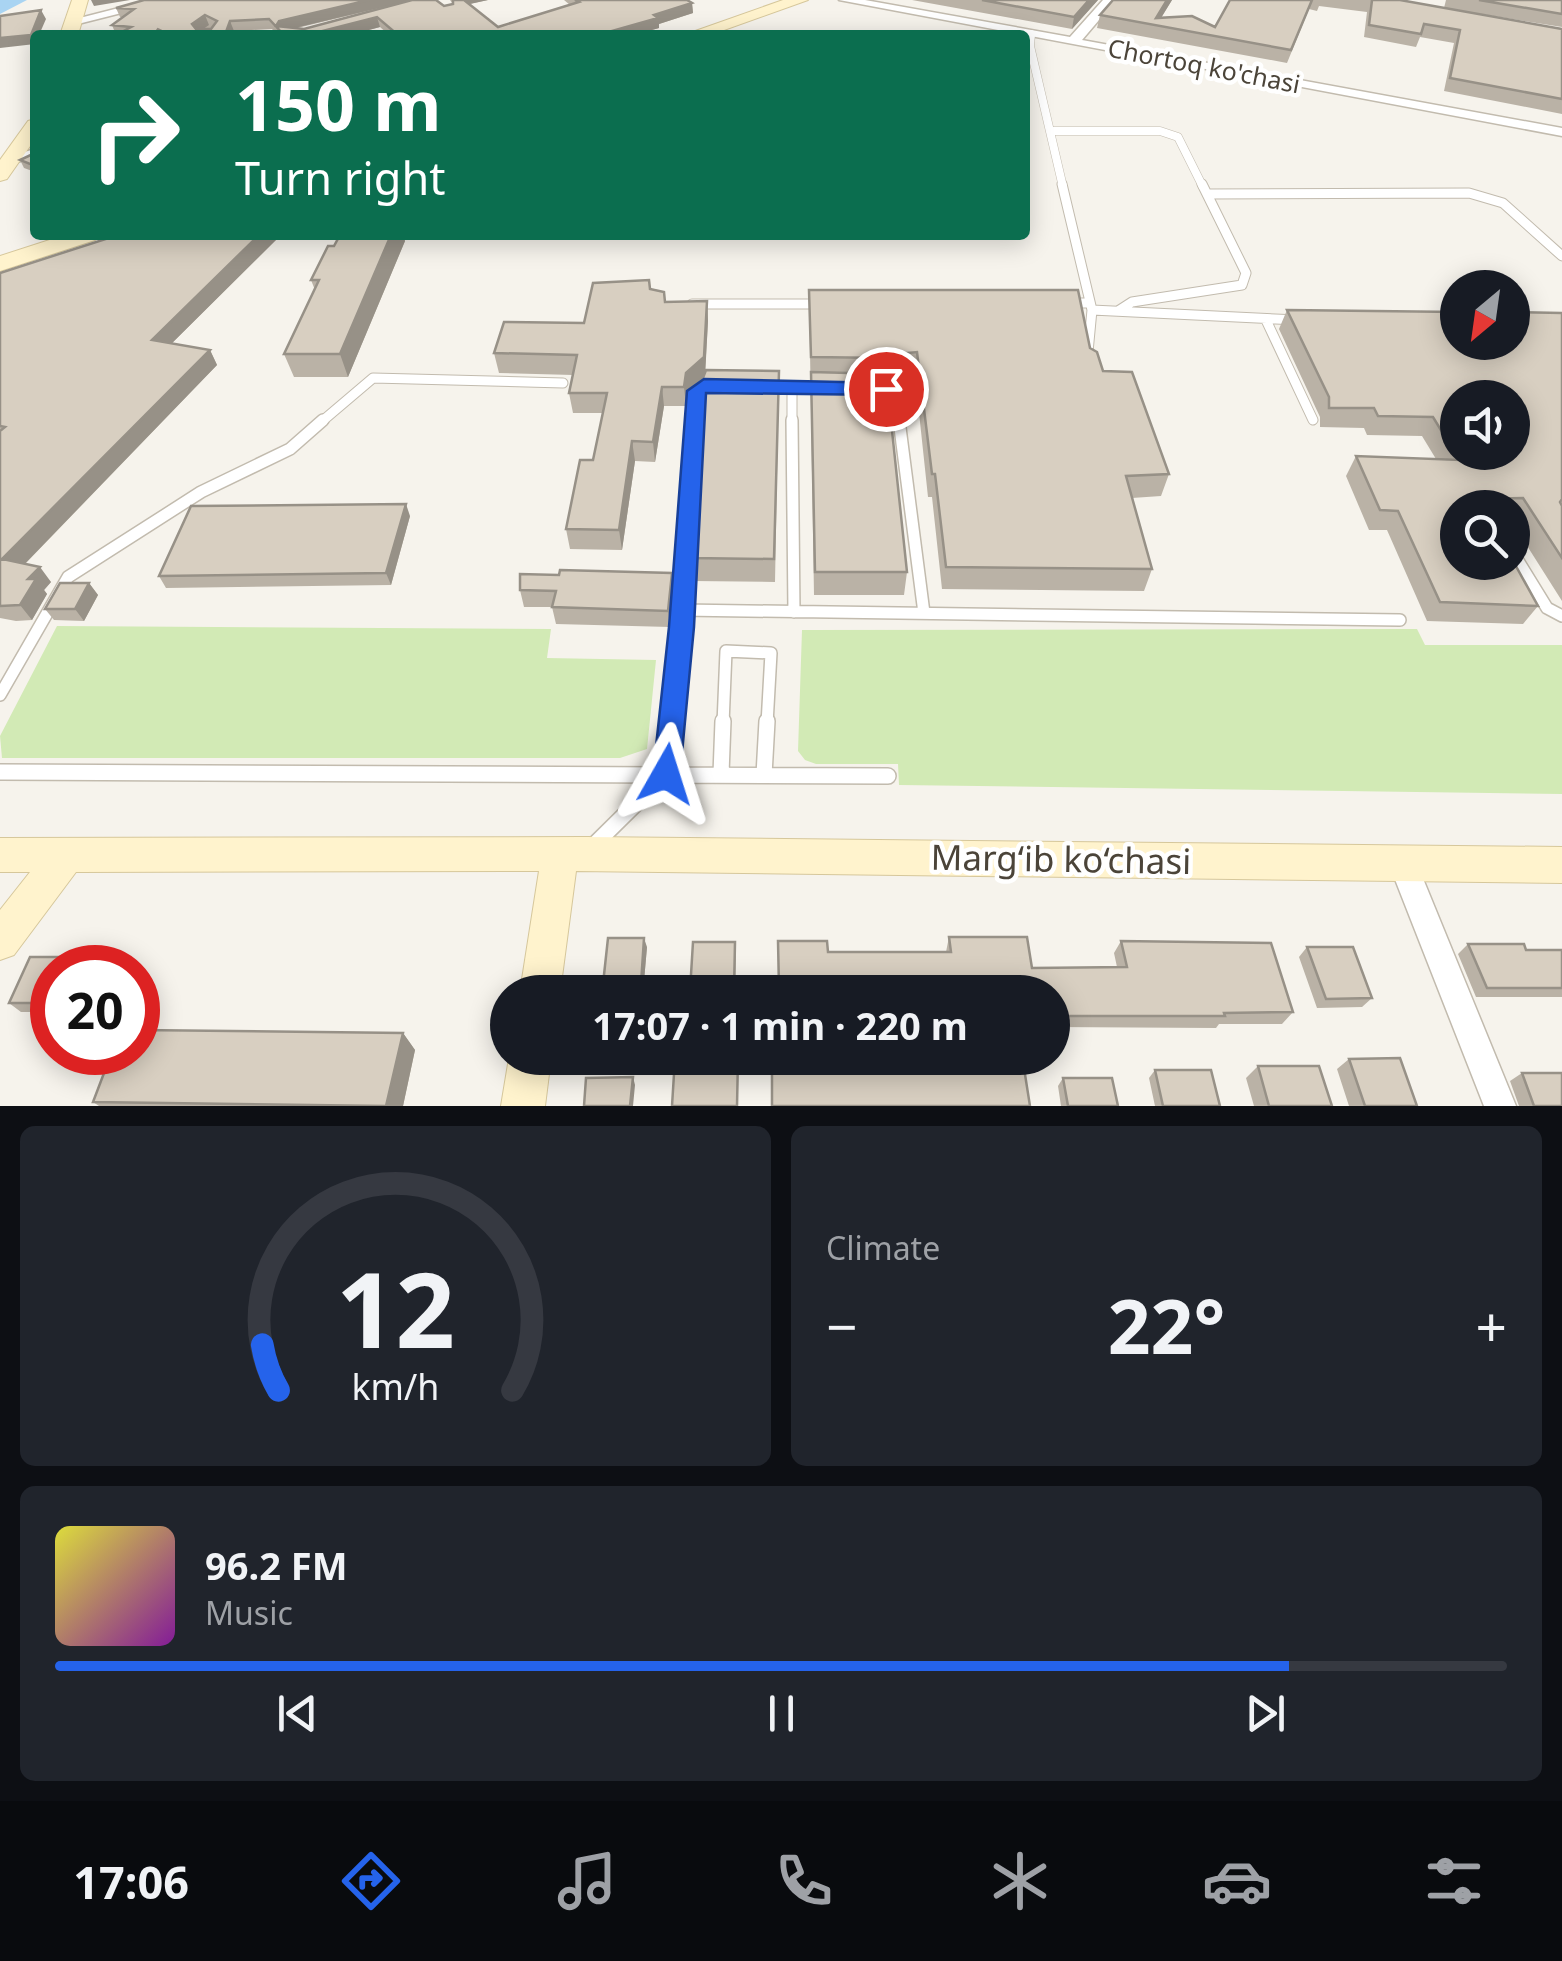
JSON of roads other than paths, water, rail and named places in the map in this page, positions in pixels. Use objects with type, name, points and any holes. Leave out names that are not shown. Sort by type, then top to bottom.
[{"type":"street","points":[[72,28],[80,0]]},
{"type":"street","points":[[72,28],[167,0]]},
{"type":"street","points":[[709,30],[800,0]]},
{"type":"street","name":"Chortoq ko'chasi","points":[[846,0],[1009,30]]},
{"type":"street","points":[[1074,42],[1110,0]]},
{"type":"street","name":"Chortoq ko'chasi","points":[[1031,34],[1562,132]]},
{"type":"street","points":[[0,175],[25,156]]},
{"type":"street","points":[[0,264],[73,240]]},
{"type":"street","points":[[544,975],[573,854]]},
{"type":"street","name":"Marg‘ib ko‘chasi","points":[[65,857],[573,854],[1562,865]]},
{"type":"street","points":[[0,855],[65,857]]},
{"type":"street","points":[[0,941],[65,857]]},
{"type":"street","points":[[1403,864],[1500,1106]]},
{"type":"street","points":[[523,1106],[528,1075]]},
{"type":"lane","points":[[1031,34],[1030,46],[1091,306],[1088,358],[1092,367]]},
{"type":"lane","points":[[1050,131],[1160,131],[1178,137],[1246,273],[1246,281],[1230,287],[1132,302],[1118,311]]},
{"type":"lane","points":[[1206,194],[1469,193],[1502,203],[1562,256]]},
{"type":"lane","points":[[1051,303],[1118,311],[1304,320]]},
{"type":"lane","points":[[678,304],[835,304]]},
{"type":"lane","points":[[1266,320],[1314,420]]},
{"type":"lane","points":[[0,695],[68,577],[201,492],[290,449],[373,378],[563,383]]},
{"type":"lane","points":[[573,854],[666,774],[682,610],[694,398],[704,385],[722,386]]},
{"type":"lane","points":[[756,388],[830,389]]},
{"type":"lane","points":[[867,389],[886,389],[896,394],[924,614]]},
{"type":"lane","points":[[792,390],[794,612]]},
{"type":"lane","points":[[1529,580],[1546,608],[1562,616]]},
{"type":"lane","points":[[682,610],[1400,620]]},
{"type":"lane","points":[[721,774],[726,650],[771,653],[764,774]]},
{"type":"lane","points":[[0,772],[888,776]]},
{"type":"waterway","points":[[0,7],[16,0]]}]
